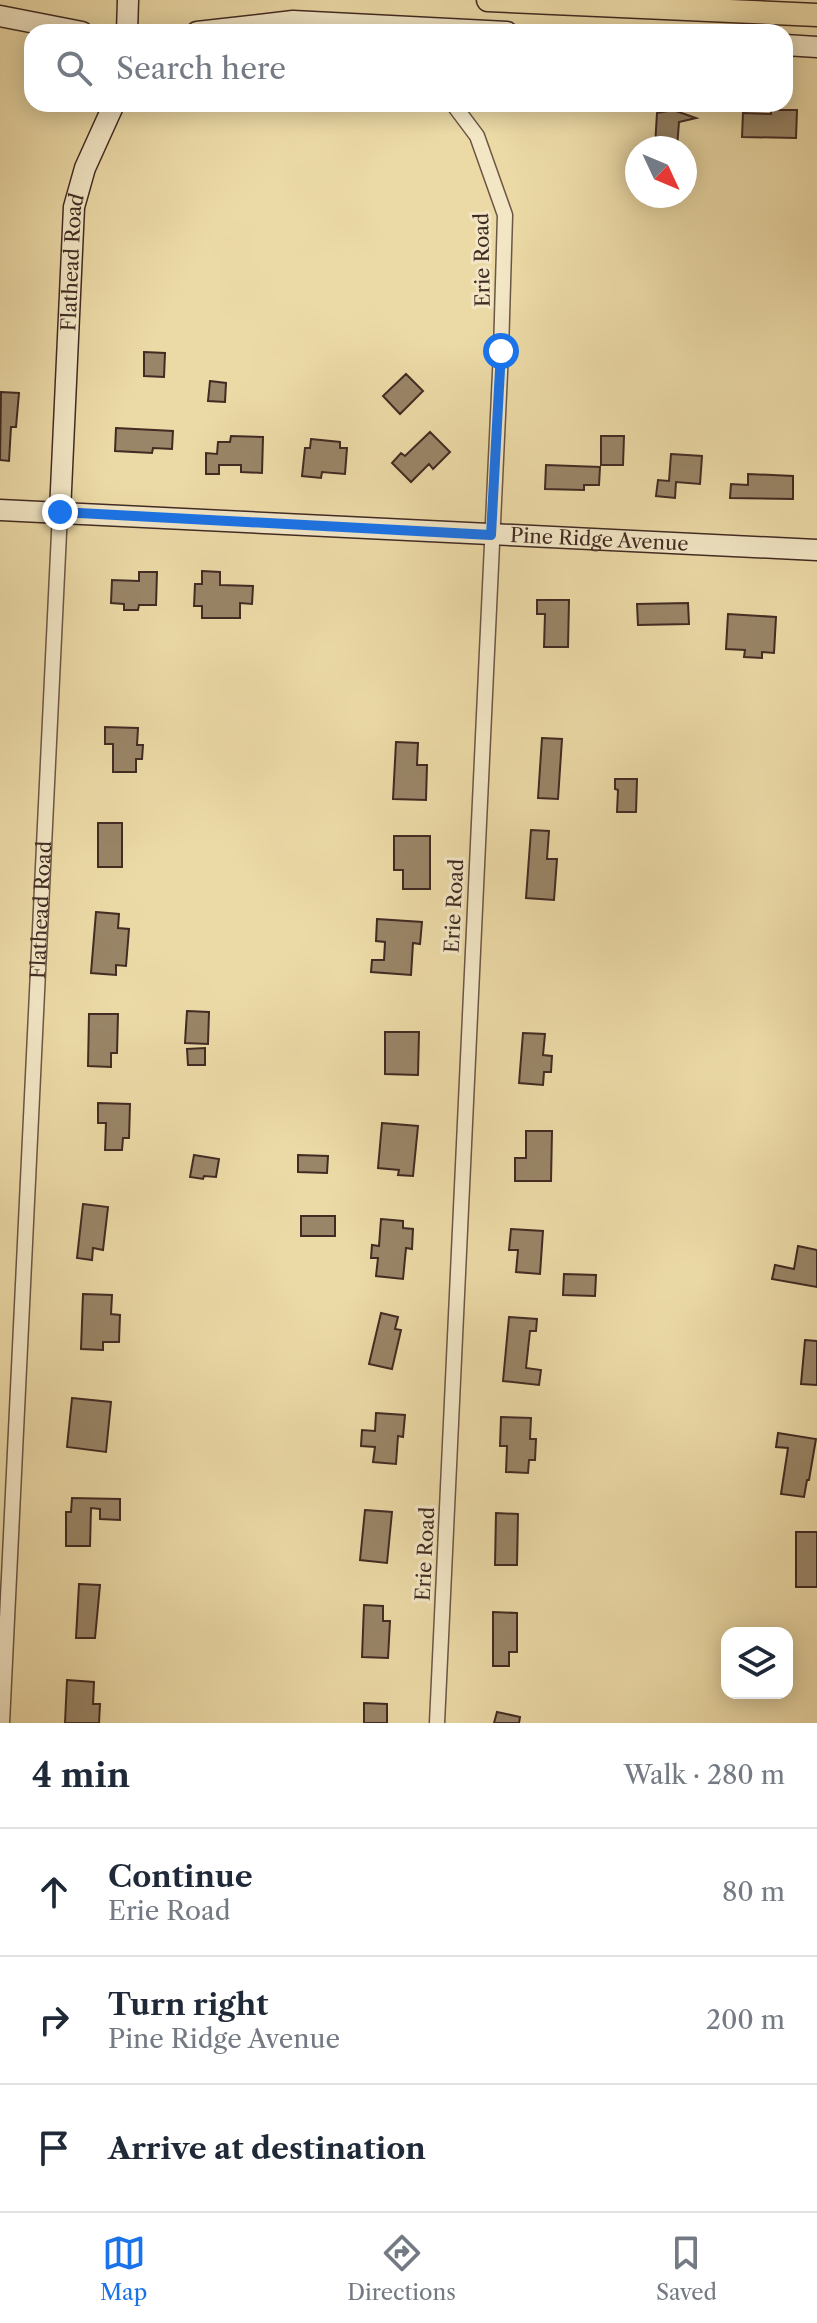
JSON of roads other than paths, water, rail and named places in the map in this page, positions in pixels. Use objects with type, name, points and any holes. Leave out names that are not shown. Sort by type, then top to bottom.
[{"type":"main road","points":[[488,0],[817,15]]},
{"type":"street","points":[[127,24],[128,0]]},
{"type":"street","points":[[0,16],[41,24]]},
{"type":"street","points":[[267,24],[293,21],[335,24]]},
{"type":"street","points":[[793,46],[817,47]]},
{"type":"street","name":"Flathead Road","points":[[2,1723],[74,207],[85,168],[110,112]]},
{"type":"street","name":"Erie Road","points":[[437,1723],[505,215],[477,136],[459,112]]},
{"type":"street","name":"Pine Ridge Avenue","points":[[0,510],[817,550]]}]
